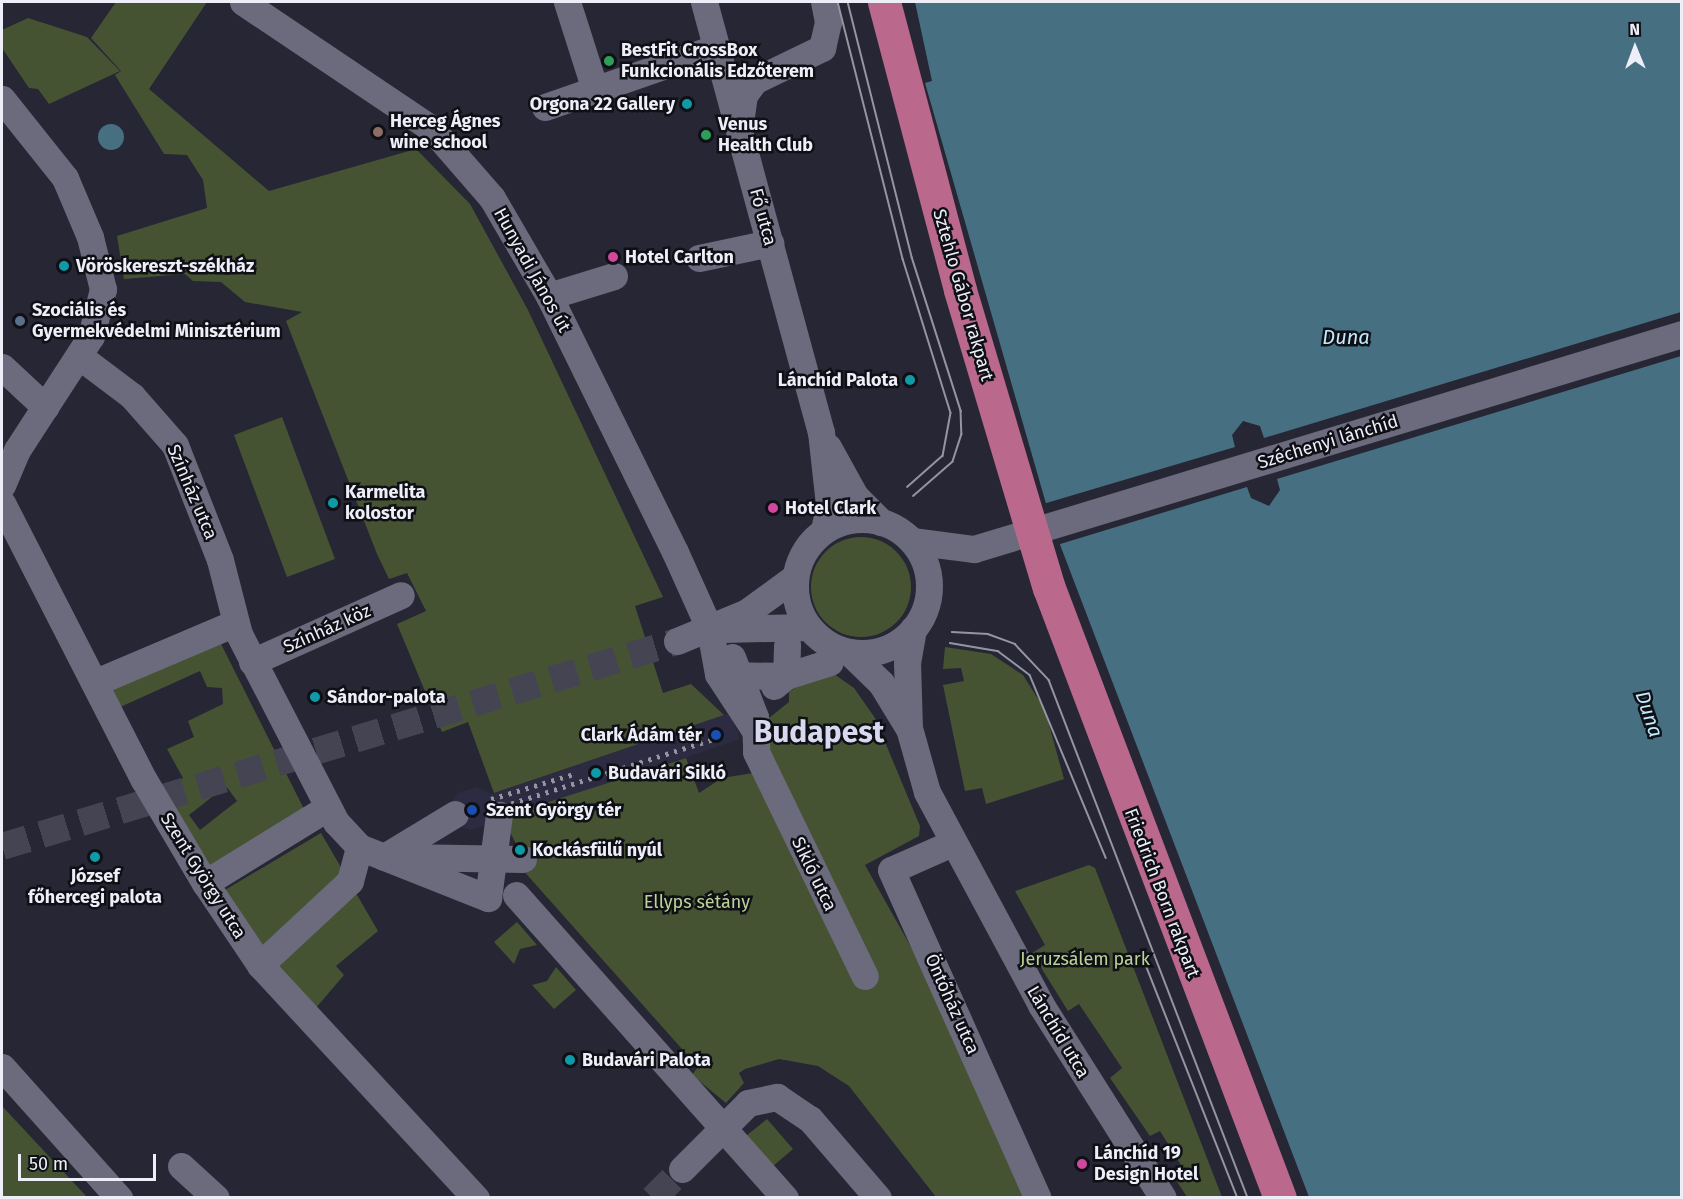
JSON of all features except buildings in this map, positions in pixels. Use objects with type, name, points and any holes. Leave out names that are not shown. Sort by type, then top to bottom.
[{"type":"main road","name":"Sztehlo Gábor rakpart","points":[[884,2],[960,290],[1048,588]]},
{"type":"main road","name":"Friedrich Born rakpart","points":[[1048,588],[1280,1197]]},
{"type":"street","name":"Hunyadi János út","points":[[243,2],[453,147],[492,198],[549,296],[710,630]]},
{"type":"street","points":[[567,2],[596,90]]},
{"type":"street","name":"Fő utca","points":[[704,2],[740,125],[821,432],[829,505],[824,531]]},
{"type":"street","points":[[740,125],[748,88],[770,70],[816,54],[826,12]]},
{"type":"street","points":[[545,107],[717,47],[737,67],[770,70]]},
{"type":"street","points":[[2,99],[52,158],[79,209],[103,289],[98,320],[79,356],[45,408],[7,449],[2,485]]},
{"type":"street","points":[[699,258],[770,243]]},
{"type":"street","points":[[549,296],[614,276]]},
{"type":"street","name":"Széchenyi lánchíd","points":[[921,544],[974,549],[1682,334]]},
{"type":"street","name":"Színház utca","points":[[79,356],[132,396],[175,445],[216,549],[235,623],[252,662]]},
{"type":"street","points":[[2,367],[45,408]]},
{"type":"street","name":"Fő utca","points":[[821,432],[855,496],[881,522]]},
{"type":"street","name":"Szent György utca","points":[[2,503],[96,682],[144,780],[205,884],[260,964],[476,1197]]},
{"type":"street","points":[[749,692],[839,657],[878,652],[913,629],[934,584],[925,564],[921,544],[881,522],[852,520],[824,531],[800,559],[795,577],[796,603],[808,627],[839,657]]},
{"type":"street","name":"Széchenyi lánchíd","points":[[934,584],[974,549]]},
{"type":"street","points":[[677,641],[710,630],[777,594],[795,577]]},
{"type":"street","name":"Színház köz","points":[[252,662],[401,595]]},
{"type":"street","points":[[96,682],[235,623]]},
{"type":"street","points":[[710,630],[808,627]]},
{"type":"street","name":"Lánchíd utca","points":[[913,629],[907,662],[909,728],[927,792],[950,844],[1068,1050],[1163,1197]]},
{"type":"street","points":[[710,630],[749,692]]},
{"type":"street","points":[[749,692],[787,645]]},
{"type":"street","name":"Lánchíd utca","points":[[839,657],[881,683],[909,728]]},
{"type":"street","points":[[252,662],[327,808],[359,847],[488,898],[499,815]]},
{"type":"street","name":"Sikló utca","points":[[749,692],[756,752],[865,976]]},
{"type":"street","points":[[205,884],[327,808]]},
{"type":"street","points":[[384,857],[455,814]]},
{"type":"street","name":"Öntőház utca","points":[[950,844],[891,870],[1038,1197]]},
{"type":"street","points":[[260,964],[350,881],[359,847]]},
{"type":"street","points":[[384,857],[524,859]]},
{"type":"street","points":[[516,895],[782,1197]]},
{"type":"street","points":[[2,1067],[119,1197]]},
{"type":"street","points":[[682,1169],[748,1103],[777,1096],[810,1119],[878,1197]]},
{"type":"street","points":[[181,1166],[216,1197]]},
{"type":"shaded area","name":"Budavári Sikló","points":[[730,713],[740,739],[471,830],[459,826],[452,803],[458,793],[477,787],[492,794]]},
{"type":"green space","points":[[116,2],[207,2],[149,89],[269,191],[416,149],[470,204],[528,310],[663,597],[635,606],[663,693],[691,684],[724,715],[494,793],[468,722],[442,732],[397,624],[426,611],[407,573],[389,579],[377,554],[286,321],[302,312],[245,302],[221,282],[193,281],[185,274],[124,279],[117,236],[207,208],[203,180],[187,155],[164,154],[115,75],[121,71],[91,38]]},
{"type":"green space","points":[[28,18],[87,37],[120,71],[49,104],[38,89],[29,88],[2,48],[2,30]]},
{"type":"green space","points":[[282,417],[335,559],[287,577],[234,435]]},
{"type":"green space","points":[[861,537],[889,545],[903,559],[911,587],[903,615],[889,629],[861,637],[833,629],[819,615],[811,587],[819,559],[833,545]]},
{"type":"green space","points":[[221,644],[308,817],[215,874],[160,792],[183,778],[167,749],[194,737],[188,721],[223,704],[222,688],[207,687],[200,671],[118,708],[109,690]],"holes":[[[226,786],[237,801],[200,830],[189,815]]]},
{"type":"green space","points":[[945,647],[991,654],[1023,675],[1045,710],[1064,779],[986,804],[982,788],[965,791],[943,685],[964,681],[961,668],[943,669]]},
{"type":"green space","name":"Ellyps sétány","points":[[824,667],[854,688],[875,718],[920,826],[919,836],[865,865],[916,956],[1030,1197],[936,1197],[849,1086],[818,1066],[779,1059],[745,1069],[739,1073],[744,1083],[726,1103],[692,1075],[698,1067],[521,868],[526,863],[502,817],[686,758],[699,793],[722,778],[765,771],[763,732],[769,718],[789,702],[789,692]]},
{"type":"green space","points":[[321,833],[378,931],[336,966],[344,975],[315,1009],[268,956],[225,890]]},
{"type":"green space","name":"Jeruzsálem park","points":[[1089,865],[1095,868],[1222,1197],[1187,1197],[1176,1180],[1186,1173],[1160,1131],[1150,1136],[1110,1078],[1122,1068],[1079,1004],[1068,1011],[1032,953],[1045,945],[1015,891]]},
{"type":"green space","points":[[517,922],[537,945],[520,949],[514,964],[494,942]]},
{"type":"green space","points":[[556,967],[576,990],[554,1009],[532,985],[547,981]]},
{"type":"green space","points":[[2,1106],[87,1197],[2,1197]]},
{"type":"green space","points":[[767,1119],[793,1149],[772,1167],[746,1136]]},
{"type":"water","name":"Duna","points":[[915,2],[1681,2],[1681,1197],[1309,1197],[1051,521],[925,83],[932,81]]},
{"type":"water","points":[[111,124],[120,128],[124,137],[120,146],[111,150],[102,146],[98,137],[102,128]]},
{"type":"pier","points":[[1681,312],[1681,356],[1277,479],[1280,490],[1269,506],[1251,498],[1247,487],[1057,545],[1048,522],[1043,504],[1235,447],[1232,435],[1243,421],[1260,426],[1264,438]]},
{"type":"tunnel","points":[[2,846],[677,641]]},
{"type":"tunnel","points":[[653,1198],[682,1169]]},
{"type":"tram line","points":[[838,2],[903,259],[951,413],[943,456],[908,487]]},
{"type":"tram line","points":[[848,2],[912,257],[961,411],[962,434],[953,462],[914,496]]},
{"type":"tram line","points":[[952,632],[988,634],[1015,644],[1049,680],[1248,1198]]},
{"type":"tram line","points":[[950,643],[998,651],[1030,675],[1106,858]]},
{"type":"tram line","points":[[1146,965],[1238,1198]]},
{"type":"railway","points":[[494,809],[717,738]]},
{"type":"railway","points":[[491,799],[574,774]]},
{"type":"place","name":"BestFit CrossBox Funkcionális Edzőterem","points":[[609,61]]},
{"type":"place","name":"Orgona 22 Gallery","points":[[687,104]]},
{"type":"place","name":"Herceg Ágnes wine school","points":[[378,132]]},
{"type":"place","name":"Venus Health Club","points":[[706,135]]},
{"type":"place","name":"Hotel Carlton","points":[[613,257]]},
{"type":"place","name":"Vöröskereszt-székház","points":[[64,266]]},
{"type":"place","name":"Szociális és Gyermekvédelmi Minisztérium","points":[[20,321]]},
{"type":"place","name":"Lánchíd Palota","points":[[910,380]]},
{"type":"place","name":"Karmelita kolostor","points":[[333,503]]},
{"type":"place","name":"Hotel Clark","points":[[773,508]]},
{"type":"place","name":"Sándor-palota","points":[[315,697]]},
{"type":"place","name":"Clark Ádám tér","points":[[716,735]]},
{"type":"place","name":"Budavári Sikló","points":[[596,773]]},
{"type":"place","name":"Szent György tér","points":[[472,810]]},
{"type":"place","name":"Kockásfülű nyúl","points":[[520,850]]},
{"type":"place","name":"József főhercegi palota","points":[[95,857]]},
{"type":"place","name":"Budavári Palota","points":[[570,1060]]},
{"type":"place","name":"Lánchíd 19 Design Hotel","points":[[1082,1164]]},
{"type":"district","name":"Budapest","points":[[819,732]]}]
